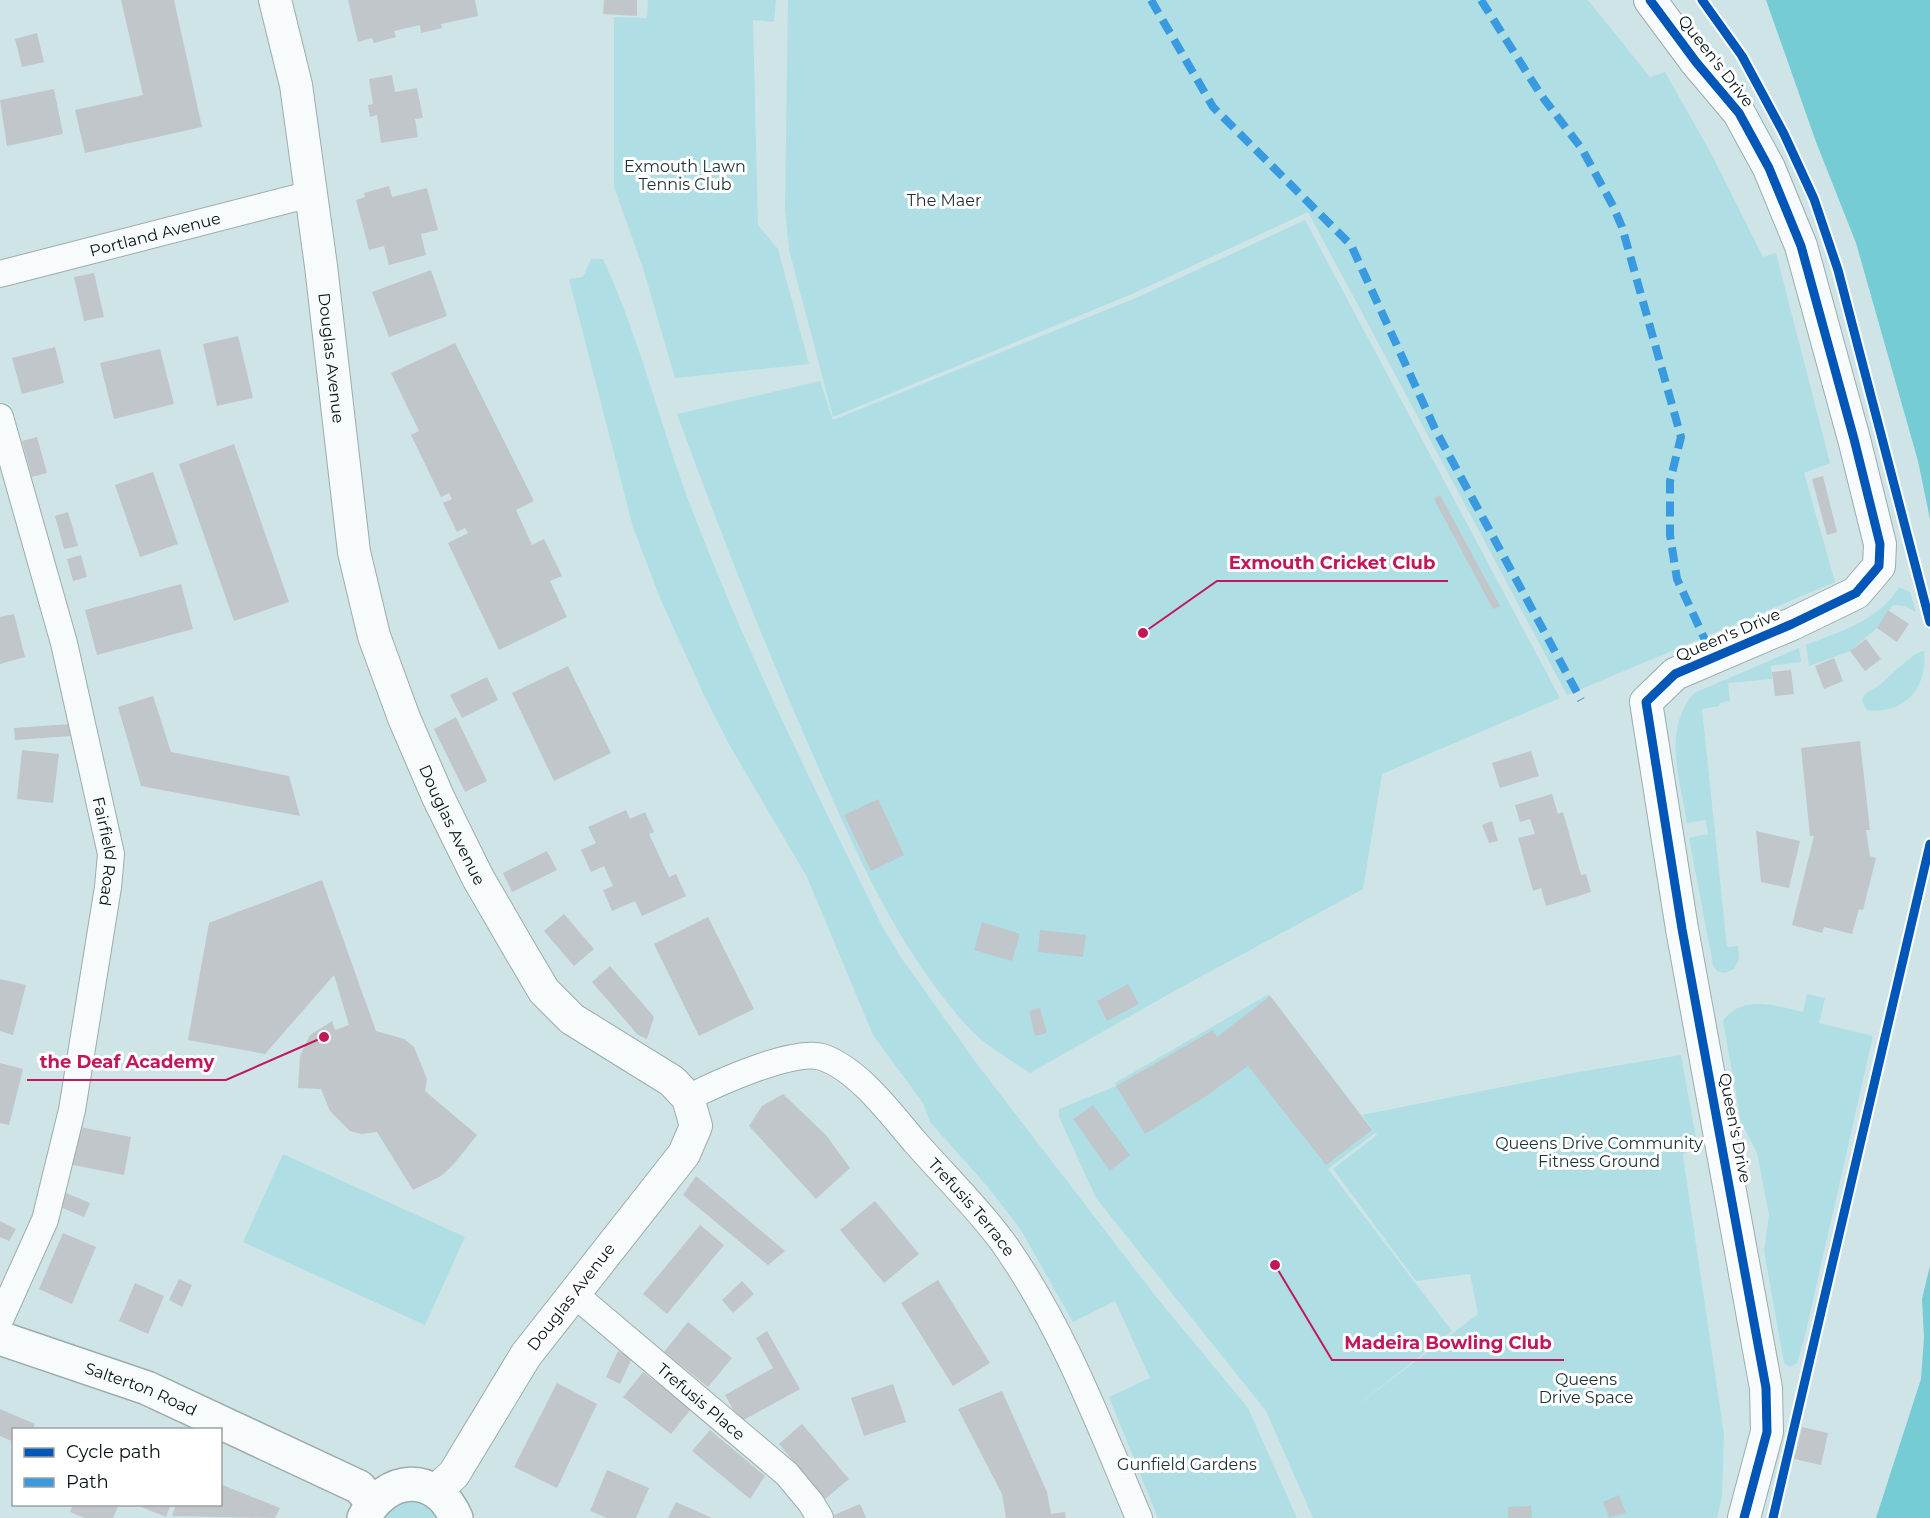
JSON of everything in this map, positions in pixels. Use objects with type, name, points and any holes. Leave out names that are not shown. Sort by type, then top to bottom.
[{"type":"main road","name":"Salterton Road","points":[[0,1338],[147,1388],[360,1487],[368,1510]]},
{"type":"main road","points":[[368,1510],[391,1488],[414,1483],[436,1491],[450,1504],[456,1518]]},
{"type":"street","name":"Douglas Avenue","points":[[275,0],[296,85],[354,552],[374,636],[420,756],[478,878],[544,991],[586,1030],[649,1065],[672,1081],[688,1098],[696,1126],[684,1154],[526,1355],[454,1474],[436,1491]]},
{"type":"street","name":"Queen's Drive","points":[[1650,0],[1696,62],[1739,113],[1769,168],[1802,246],[1880,544],[1879,566],[1856,593],[1792,624],[1674,674],[1646,702],[1682,929],[1766,1388],[1767,1432],[1744,1518]]},
{"type":"street","name":"Portland Avenue","points":[[0,274],[311,194]]},
{"type":"street","name":"Fairfield Road","points":[[0,417],[64,643],[111,854],[108,887],[72,1110],[45,1220],[0,1320]]},
{"type":"street","name":"Trefusis Terrace","points":[[688,1098],[718,1083],[770,1064],[819,1056],[835,1063],[882,1103],[967,1199],[1001,1241],[1022,1272],[1087,1394],[1139,1518]]},
{"type":"street","name":"Trefusis Place","points":[[573,1293],[787,1474],[811,1503],[820,1518]]},
{"type":"green space","name":"Exmouth Lawn Tennis Club","points":[[648,0],[776,0],[774,22],[753,20],[758,225],[778,249],[809,364],[675,378],[643,268],[614,187],[614,17],[647,18]]},
{"type":"green space","name":"The Maer","points":[[788,0],[1588,0],[1650,77],[1665,72],[1712,155],[1763,257],[1776,253],[1830,463],[1804,473],[1835,582],[1567,695],[1308,212],[1132,294],[833,417],[789,250],[785,208]]},
{"type":"green space","points":[[1305,220],[1560,698],[1382,774],[1363,889],[1176,990],[1030,1073],[974,1034],[943,998],[921,967],[882,902],[848,834],[780,677],[677,414],[820,381],[833,420],[1136,298]]},
{"type":"green space","name":"Gunfield Gardens","points":[[591,259],[603,259],[617,291],[684,488],[717,572],[785,726],[883,928],[900,956],[977,1064],[1157,1298],[1248,1408],[1297,1518],[1158,1518],[1109,1397],[1150,1378],[1115,1301],[1073,1322],[1021,1230],[987,1186],[930,1122],[923,1103],[873,1035],[807,877],[730,746],[704,695],[660,598],[633,527],[569,279],[583,277]]},
{"type":"green space","points":[[1899,587],[1910,592],[1916,612],[1905,606],[1893,605],[1877,628],[1850,651],[1809,666],[1806,645],[1870,617],[1891,599]]},
{"type":"green space","points":[[1799,648],[1801,662],[1771,666],[1772,679],[1728,683],[1730,701],[1702,709],[1727,947],[1738,946],[1739,959],[1734,969],[1725,973],[1717,971],[1713,965],[1689,838],[1708,834],[1706,820],[1687,823],[1676,755],[1678,723],[1684,707],[1694,693]]},
{"type":"green space","points":[[1924,651],[1922,676],[1911,696],[1892,708],[1867,710],[1862,701],[1865,694],[1913,656]]},
{"type":"green space","points":[[1269,994],[1375,1133],[1328,1169],[1452,1331],[1351,1410],[1478,1314],[1470,1274],[1416,1281],[1333,1169],[1377,1135],[1362,1115],[1573,1073],[1681,1055],[1696,1138],[1683,1155],[1724,1435],[1722,1497],[1717,1518],[1313,1518],[1266,1411],[1096,1198],[1059,1117],[1059,1109],[1116,1086],[1115,1083]]},
{"type":"green space","points":[[1807,994],[1825,998],[1819,1023],[1873,1036],[1804,1340],[1797,1363],[1790,1367],[1784,1363],[1764,1251],[1769,1215],[1757,1153],[1741,1122],[1723,1021],[1740,1007],[1750,1005],[1771,1005],[1803,1012]]},
{"type":"green space","points":[[283,1154],[465,1237],[425,1325],[243,1242]]},
{"type":"green space","points":[[418,1498],[441,1518],[377,1518],[385,1506]]},
{"type":"water","points":[[1766,0],[1930,0],[1930,519],[1918,461],[1856,243],[1816,142]]},
{"type":"water","points":[[1930,1266],[1930,1518],[1876,1518],[1921,1379],[1924,1338],[1922,1299]]},
{"type":"building","points":[[121,0],[174,0],[202,127],[85,153],[75,110],[143,95]]},
{"type":"building","points":[[348,0],[475,0],[478,16],[441,24],[442,28],[421,33],[420,25],[394,31],[396,37],[374,43],[372,38],[358,42]]},
{"type":"building","points":[[604,0],[637,0],[637,16],[603,14]]},
{"type":"building","points":[[37,33],[44,62],[22,67],[15,39]]},
{"type":"building","points":[[392,75],[395,92],[417,88],[423,118],[415,119],[418,137],[381,143],[377,115],[370,117],[368,105],[373,104],[369,79]]},
{"type":"building","points":[[54,89],[63,134],[7,146],[0,100]]},
{"type":"building","points":[[389,186],[392,197],[427,188],[438,230],[421,234],[426,255],[389,265],[384,246],[369,250],[356,200],[365,197],[364,193]]},
{"type":"building","points":[[431,270],[447,316],[389,337],[372,292]]},
{"type":"building","points":[[94,273],[104,317],[84,321],[74,277]]},
{"type":"building","points":[[238,336],[253,398],[217,406],[203,344]]},
{"type":"building","points":[[455,343],[534,501],[516,510],[532,545],[544,539],[562,576],[550,581],[567,617],[499,650],[448,543],[468,533],[465,528],[457,532],[443,503],[452,499],[449,493],[441,497],[411,435],[419,431],[391,373]]},
{"type":"building","points":[[55,347],[64,383],[22,394],[12,358]]},
{"type":"building","points":[[160,349],[174,404],[114,419],[100,363]]},
{"type":"building","points":[[37,437],[47,473],[32,477],[22,441]]},
{"type":"building","points":[[234,444],[289,602],[234,621],[179,464]]},
{"type":"building","points":[[153,472],[178,544],[140,557],[115,485]]},
{"type":"building","points":[[1823,476],[1837,532],[1827,535],[1812,479]]},
{"type":"building","points":[[1440,495],[1500,606],[1493,609],[1434,499]]},
{"type":"building","points":[[68,512],[78,546],[64,549],[55,516]]},
{"type":"building","points":[[81,555],[87,577],[73,581],[67,559]]},
{"type":"building","points":[[181,584],[193,629],[97,655],[85,610]]},
{"type":"building","points":[[1888,610],[1909,624],[1897,642],[1877,628]]},
{"type":"building","points":[[14,614],[25,657],[0,664],[0,617]]},
{"type":"building","points":[[1866,639],[1881,659],[1865,671],[1850,651]]},
{"type":"building","points":[[1834,658],[1843,681],[1824,689],[1815,666]]},
{"type":"building","points":[[568,666],[611,753],[554,781],[512,693]]},
{"type":"building","points":[[1791,670],[1794,694],[1775,696],[1772,672]]},
{"type":"building","points":[[487,677],[498,700],[462,718],[450,695]]},
{"type":"building","points":[[153,696],[171,752],[289,776],[300,816],[141,786],[118,707]]},
{"type":"building","points":[[456,717],[487,781],[465,792],[434,729]]},
{"type":"building","points":[[70,724],[71,736],[15,740],[14,728]]},
{"type":"building","points":[[1860,741],[1870,830],[1866,830],[1870,856],[1876,858],[1863,910],[1859,909],[1852,934],[1824,927],[1822,933],[1792,925],[1814,836],[1810,836],[1801,748]]},
{"type":"building","points":[[22,750],[59,754],[53,803],[17,799]]},
{"type":"building","points":[[1531,751],[1539,776],[1500,788],[1492,763]]},
{"type":"building","points":[[1552,794],[1558,814],[1563,812],[1581,875],[1586,874],[1591,892],[1546,906],[1541,888],[1533,891],[1518,838],[1535,834],[1530,819],[1520,822],[1515,805]]},
{"type":"building","points":[[878,799],[904,855],[871,871],[844,815]]},
{"type":"building","points":[[626,810],[630,819],[645,812],[654,832],[649,834],[669,877],[676,874],[686,896],[642,916],[635,901],[612,911],[603,890],[613,886],[604,866],[591,872],[581,850],[596,843],[588,827]]},
{"type":"building","points":[[1492,821],[1498,841],[1489,843],[1482,825]]},
{"type":"building","points":[[1756,831],[1800,841],[1789,888],[1761,882]]},
{"type":"building","points":[[547,851],[557,870],[512,892],[503,873]]},
{"type":"building","points":[[322,880],[376,1031],[404,1039],[414,1047],[427,1079],[425,1091],[477,1135],[441,1176],[413,1190],[377,1132],[362,1134],[350,1131],[330,1111],[321,1089],[298,1088],[300,1056],[310,1035],[332,1021],[335,1030],[349,1025],[334,975],[265,1054],[188,1040],[209,923]]},
{"type":"building","points":[[564,914],[594,949],[574,966],[544,931]]},
{"type":"building","points":[[708,917],[754,1009],[699,1036],[654,944]]},
{"type":"building","points":[[982,922],[1020,934],[1012,961],[974,950]]},
{"type":"building","points":[[1040,930],[1086,935],[1083,957],[1038,952]]},
{"type":"building","points":[[610,966],[654,1017],[647,1039],[638,1035],[592,982]]},
{"type":"building","points":[[0,979],[26,985],[13,1035],[0,1031]]},
{"type":"building","points":[[1128,984],[1139,1004],[1107,1021],[1097,1001]]},
{"type":"building","points":[[1270,996],[1372,1130],[1326,1165],[1248,1066],[1205,1097],[1145,1134],[1116,1086],[1213,1030],[1217,1037]]},
{"type":"building","points":[[1040,1008],[1047,1033],[1035,1036],[1029,1011]]},
{"type":"building","points":[[0,1063],[23,1069],[9,1125],[0,1123]]},
{"type":"building","points":[[783,1094],[826,1135],[850,1168],[816,1199],[749,1126],[762,1106]]},
{"type":"building","points":[[1093,1105],[1130,1155],[1110,1171],[1073,1119]]},
{"type":"building","points":[[75,1126],[131,1137],[124,1175],[68,1164]]},
{"type":"building","points":[[696,1176],[785,1251],[768,1265],[683,1195]]},
{"type":"building","points":[[66,1193],[90,1203],[84,1217],[60,1207]]},
{"type":"building","points":[[875,1201],[919,1254],[884,1283],[840,1230]]},
{"type":"building","points":[[0,1221],[16,1229],[9,1241],[0,1237]]},
{"type":"building","points":[[700,1225],[724,1245],[667,1314],[643,1294]]},
{"type":"building","points":[[63,1233],[96,1247],[72,1304],[39,1289]]},
{"type":"building","points":[[179,1279],[192,1285],[182,1307],[169,1300]]},
{"type":"building","points":[[938,1280],[990,1363],[953,1386],[901,1303]]},
{"type":"building","points":[[742,1281],[754,1294],[733,1313],[722,1300]]},
{"type":"building","points":[[135,1283],[164,1296],[148,1334],[119,1321]]},
{"type":"building","points":[[688,1322],[732,1358],[708,1387],[664,1352]]},
{"type":"building","points":[[767,1331],[800,1389],[740,1422],[725,1395],[773,1368],[756,1338]]},
{"type":"building","points":[[618,1351],[632,1358],[620,1384],[606,1377]]},
{"type":"building","points":[[643,1372],[691,1409],[671,1434],[623,1397]]},
{"type":"building","points":[[557,1383],[597,1404],[557,1488],[514,1467]]},
{"type":"building","points":[[893,1384],[906,1422],[864,1436],[851,1398]]},
{"type":"building","points":[[1002,1391],[1047,1492],[1051,1514],[1065,1512],[1066,1518],[1006,1518],[1002,1494],[958,1409]]},
{"type":"building","points":[[0,1409],[35,1424],[33,1428],[12,1428],[12,1441],[0,1436]]},
{"type":"building","points":[[802,1424],[849,1479],[825,1499],[779,1444]]},
{"type":"building","points":[[1802,1427],[1828,1433],[1821,1465],[1794,1459]]},
{"type":"building","points":[[710,1430],[765,1476],[750,1499],[692,1451]]},
{"type":"building","points":[[607,1470],[649,1488],[636,1518],[607,1518],[590,1511]]},
{"type":"building","points":[[222,1485],[280,1508],[275,1518],[172,1516],[175,1506],[222,1506]]},
{"type":"building","points":[[1619,1495],[1626,1513],[1609,1518],[1603,1502]]},
{"type":"building","points":[[676,1502],[712,1518],[668,1518]]},
{"type":"building","points":[[860,1504],[866,1518],[835,1518],[834,1515]]},
{"type":"building","points":[[72,1506],[118,1506],[113,1518],[85,1518],[70,1512]]},
{"type":"building","points":[[141,1506],[170,1506],[166,1517]]},
{"type":"building","points":[[1531,1506],[1532,1518],[1508,1518],[1508,1507]]},
{"type":"marked path","points":[[1151,0],[1213,107],[1351,245],[1436,431],[1581,700]]},
{"type":"marked path","points":[[1481,0],[1541,95],[1582,149],[1622,227],[1681,437],[1670,481],[1670,535],[1677,579],[1706,642]]},
{"type":"cycle path","points":[[1650,0],[1696,62],[1739,113],[1769,168],[1801,246],[1880,544],[1879,566],[1856,593],[1792,624],[1675,674],[1646,702],[1682,929],[1766,1388],[1767,1432],[1744,1518]]},
{"type":"cycle path","points":[[1702,0],[1742,56],[1784,134],[1814,199],[1838,270],[1930,622]]},
{"type":"cycle path","points":[[1773,1518],[1930,844]]},
{"type":"place","name":"Exmouth Cricket Club","points":[[1143,633]]},
{"type":"place","name":"the Deaf Academy","points":[[324,1037]]},
{"type":"place","name":"Madeira Bowling Club","points":[[1275,1265]]},
{"type":"park label","name":"Queens Drive Community Fitness Ground","points":[[1599,1152]]},
{"type":"park label","name":"Queens Drive Space","points":[[1586,1388]]}]
